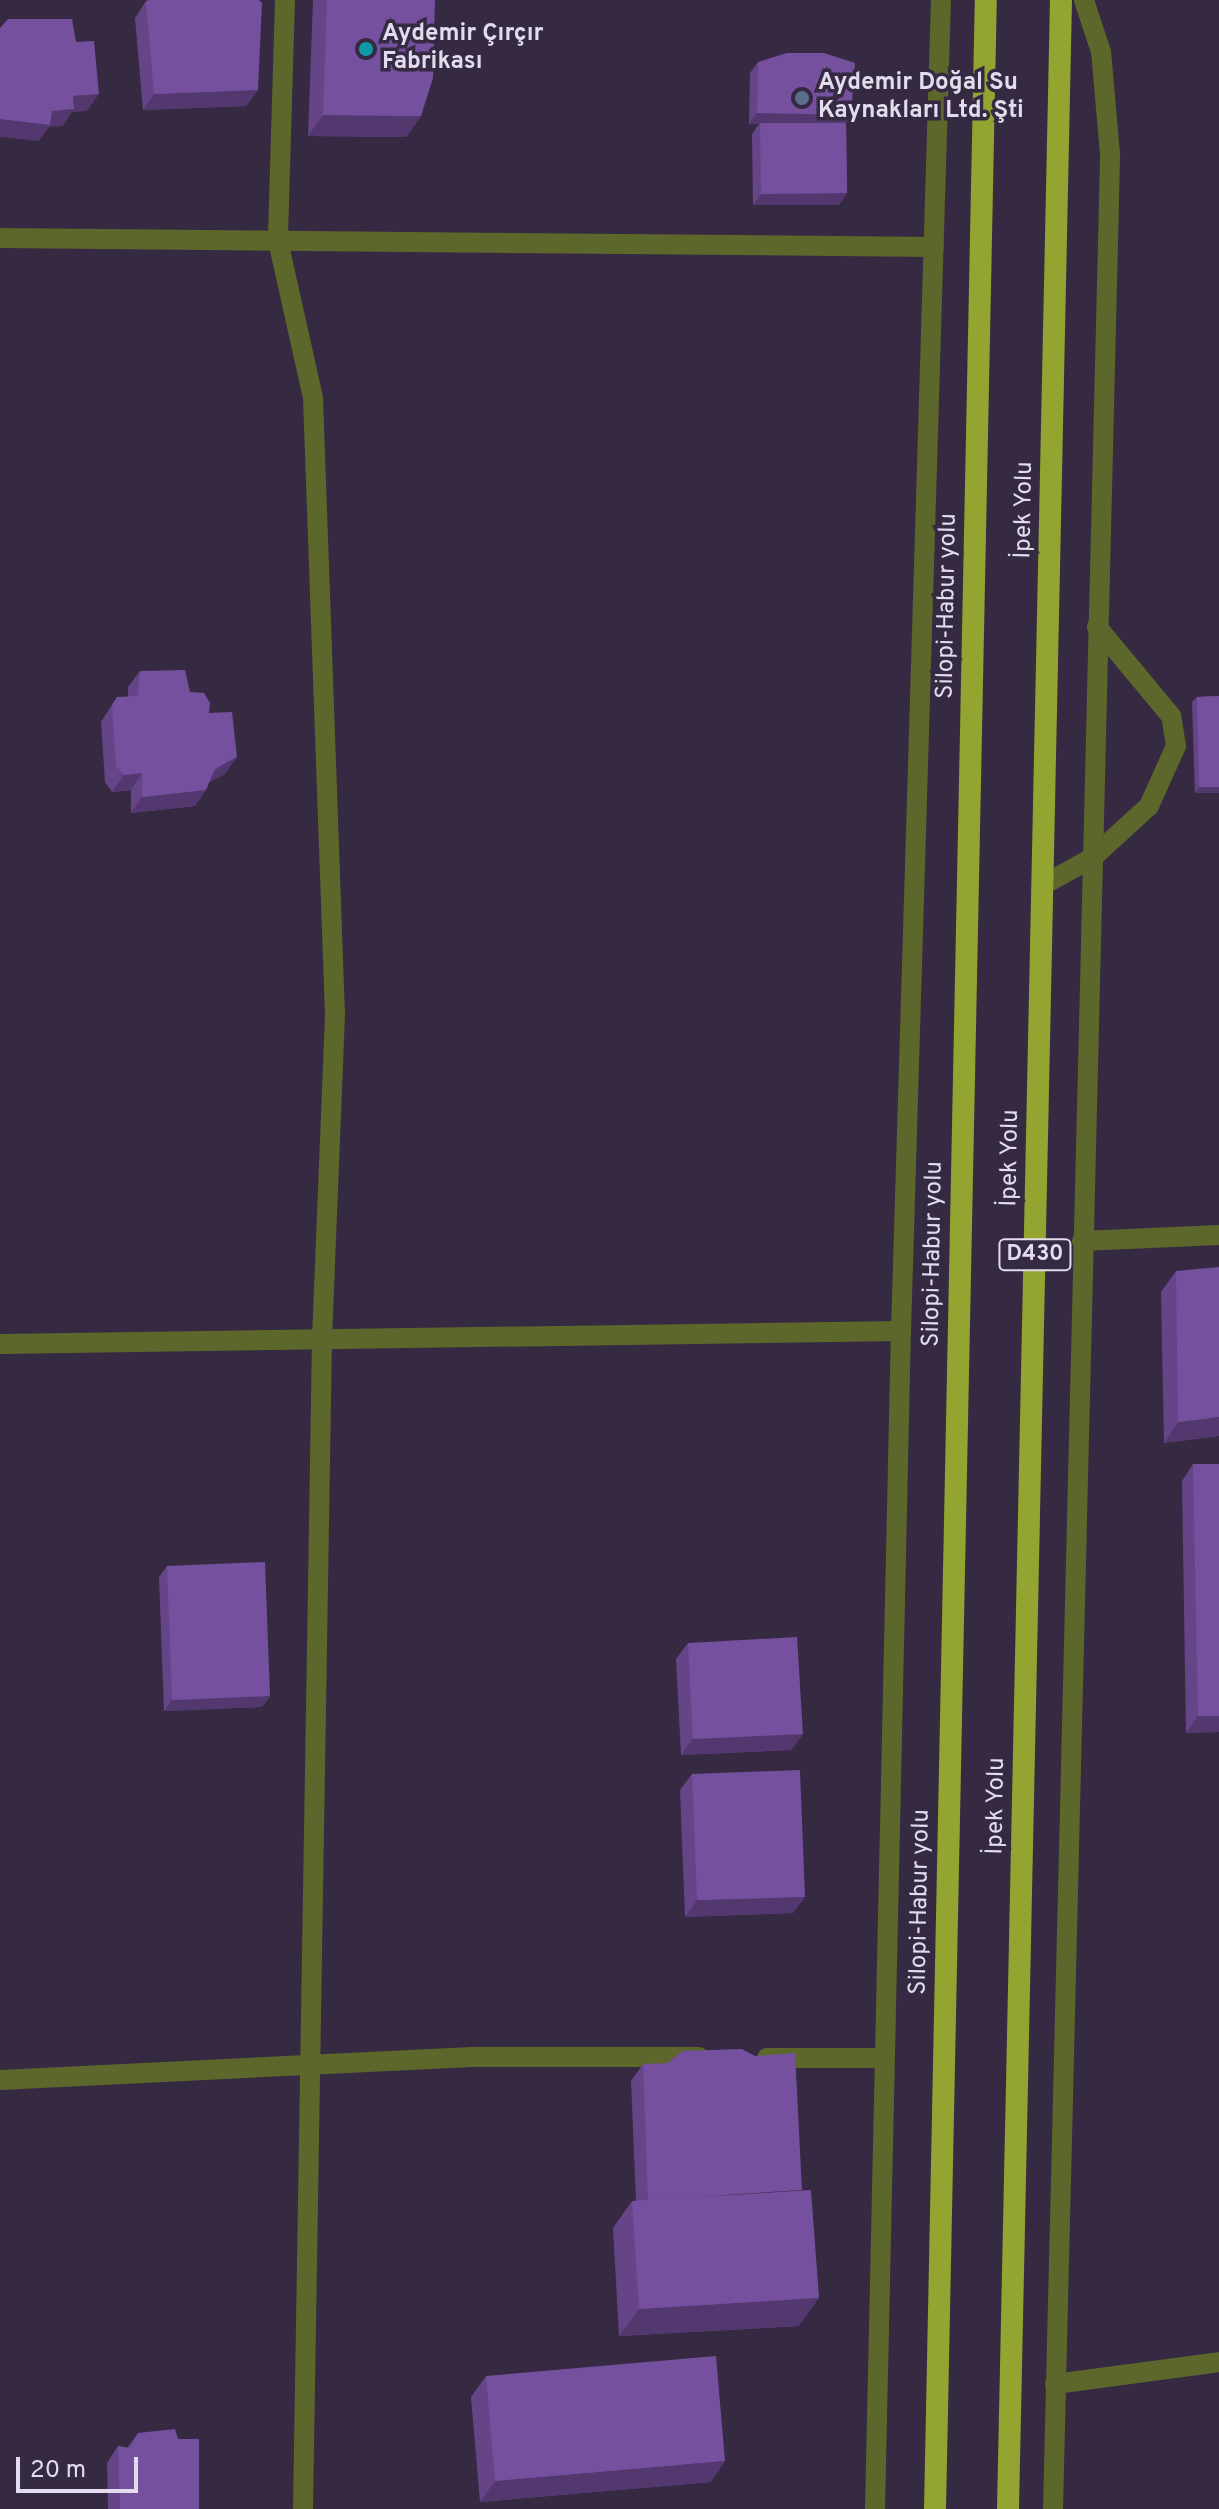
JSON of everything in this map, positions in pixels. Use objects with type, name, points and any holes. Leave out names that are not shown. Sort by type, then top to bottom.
[{"type":"highway","name":"Silopi-Habur yolu","points":[[935,2509],[986,0]]},
{"type":"highway","name":"İpek Yolu","points":[[1008,2509],[1061,0]]},
{"type":"street","points":[[285,0],[278,241],[313,398],[335,1015],[322,1338],[307,2065],[303,2509]]},
{"type":"street","points":[[875,2509],[901,1331],[941,0]]},
{"type":"street","points":[[1053,2509],[1110,154],[1101,52],[1084,0]]},
{"type":"street","points":[[0,238],[934,247]]},
{"type":"street","points":[[1043,885],[1092,858],[1149,806],[1176,746],[1171,716],[1097,627]]},
{"type":"street","points":[[1082,1241],[1219,1235]]},
{"type":"street","points":[[0,1344],[901,1331]]},
{"type":"street","points":[[0,2080],[472,2057],[884,2058]]},
{"type":"street","points":[[1055,2384],[1219,2362]]},
{"type":"building","points":[[259,0],[262,3],[258,90],[154,94],[146,1]]},
{"type":"building","name":"Aydemir Çırçır Fabrikası","points":[[327,0],[435,0],[433,78],[421,116],[323,115]]},
{"type":"building","points":[[8,19],[72,19],[76,42],[94,41],[99,94],[73,96],[74,109],[52,111],[50,125],[0,119],[0,28]]},
{"type":"building","points":[[787,53],[824,53],[855,63],[851,115],[757,113],[758,62]]},
{"type":"building","points":[[760,123],[846,123],[847,193],[761,194]]},
{"type":"building","points":[[185,670],[190,692],[204,693],[210,703],[209,713],[232,712],[237,757],[215,769],[206,790],[142,797],[142,773],[124,775],[116,766],[112,705],[117,697],[138,696],[140,671]]},
{"type":"building","points":[[1219,696],[1219,787],[1199,787],[1197,697]]},
{"type":"building","points":[[1219,1267],[1219,1417],[1178,1422],[1176,1271]]},
{"type":"building","points":[[1193,1464],[1219,1464],[1219,1716],[1198,1716]]},
{"type":"building","points":[[265,1562],[270,1696],[172,1700],[167,1566]]},
{"type":"building","points":[[797,1637],[803,1734],[693,1739],[688,1643]]},
{"type":"building","points":[[800,1770],[805,1897],[697,1900],[692,1774]]},
{"type":"building","points":[[742,2049],[755,2056],[795,2053],[802,2190],[648,2200],[643,2064],[668,2063],[682,2051]]},
{"type":"building","points":[[811,2190],[819,2298],[639,2309],[632,2201]]},
{"type":"building","points":[[716,2356],[725,2461],[495,2481],[486,2376]]},
{"type":"building","points":[[175,2429],[178,2439],[199,2439],[199,2509],[120,2509],[118,2446],[130,2448],[138,2433]]},
{"type":"place","name":"Aydemir Çırçır Fabrikası","points":[[366,49]]},
{"type":"place","name":"Aydemir Doğal Su Kaynakları Ltd. Şti","points":[[802,98]]}]
